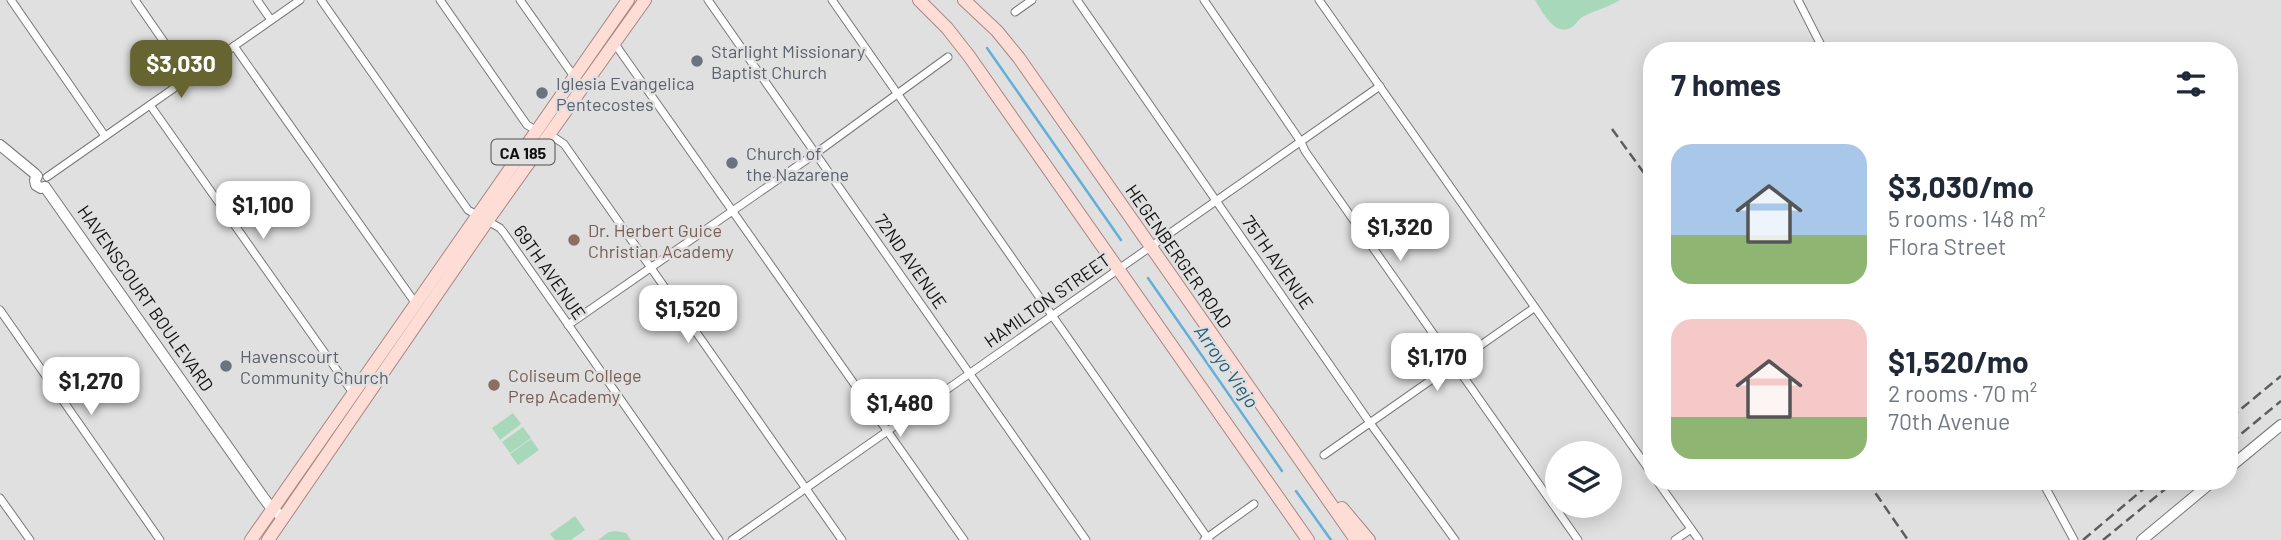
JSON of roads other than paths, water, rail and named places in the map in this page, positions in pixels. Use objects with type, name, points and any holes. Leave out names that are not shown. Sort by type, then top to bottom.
[{"type":"main road","name":"CA 185","points":[[268,540],[543,132],[575,78],[628,0]]},
{"type":"main road","name":"CA 185","points":[[543,132],[615,44],[645,0]]},
{"type":"main road","points":[[919,0],[947,28],[969,56],[1308,540]]},
{"type":"main road","name":"HEGENBERGER ROAD","points":[[964,0],[997,31],[1019,58],[1356,540]]},
{"type":"main road","name":"CA 185","points":[[251,540],[352,393],[483,218]]},
{"type":"main road","points":[[1306,468],[1369,540]]},
{"type":"main road","points":[[1272,491],[1302,540]]},
{"type":"street","points":[[11,0],[105,136]]},
{"type":"street","points":[[135,0],[189,78]]},
{"type":"street","points":[[257,0],[271,20]]},
{"type":"street","points":[[43,180],[300,0]]},
{"type":"street","name":"69TH AVENUE","points":[[321,0],[468,210],[504,233],[719,540]]},
{"type":"street","points":[[440,0],[527,125],[564,144],[842,540]]},
{"type":"street","points":[[520,0],[575,78]]},
{"type":"street","name":"72ND AVENUE","points":[[708,0],[1086,540]]},
{"type":"street","points":[[832,0],[1207,539],[1254,504]]},
{"type":"street","points":[[1015,12],[1032,0]]},
{"type":"street","name":"75TH AVENUE","points":[[1077,0],[1370,423],[1455,540]]},
{"type":"street","points":[[1204,0],[1301,142],[1306,154],[1578,540]]},
{"type":"street","points":[[1319,0],[1643,461]]},
{"type":"street","points":[[1798,0],[1819,42]]},
{"type":"street","points":[[615,44],[964,540]]},
{"type":"street","points":[[234,46],[417,305]]},
{"type":"street","points":[[568,325],[948,57]]},
{"type":"street","name":"HAMILTON STREET","points":[[732,540],[1380,86]]},
{"type":"street","points":[[150,105],[352,393]]},
{"type":"street","name":"HAVENSCOURT BOULEVARD","points":[[0,145],[43,180],[272,509],[284,517]]},
{"type":"street","points":[[1324,455],[1534,308]]},
{"type":"street","points":[[0,310],[160,540]]},
{"type":"street","points":[[2238,460],[2281,425]]},
{"type":"street","points":[[1663,490],[1699,540]]},
{"type":"street","points":[[2047,490],[2074,540]]},
{"type":"street","points":[[2141,540],[2202,490]]},
{"type":"street","points":[[0,498],[30,540]]},
{"type":"street","points":[[1675,540],[1691,529]]},
{"type":"waterway","name":"Arroyo Viejo","points":[[987,48],[1121,240]]},
{"type":"waterway","name":"Arroyo Viejo","points":[[1148,278],[1282,471]]},
{"type":"waterway","name":"Arroyo Viejo","points":[[1296,491],[1331,540]]},
{"type":"railway","points":[[1612,129],[1643,172]]},
{"type":"railway","points":[[2238,411],[2281,376]]},
{"type":"railway","points":[[2238,436],[2281,401]]},
{"type":"railway","points":[[1873,490],[1908,540]]},
{"type":"railway","points":[[2083,540],[2142,490]]},
{"type":"railway","points":[[2103,540],[2164,490]]},
{"type":"place","name":"Starlight Missionary Baptist Church","points":[[697,61]]},
{"type":"place","name":"Iglesia Evangelica Pentecostes","points":[[542,93]]},
{"type":"place","name":"Church of the Nazarene","points":[[732,163]]},
{"type":"place","name":"Dr. Herbert Guice Christian Academy","points":[[574,240]]},
{"type":"place","name":"Havenscourt Community Church","points":[[226,366]]},
{"type":"place","name":"Coliseum College Prep Academy","points":[[494,385]]}]
